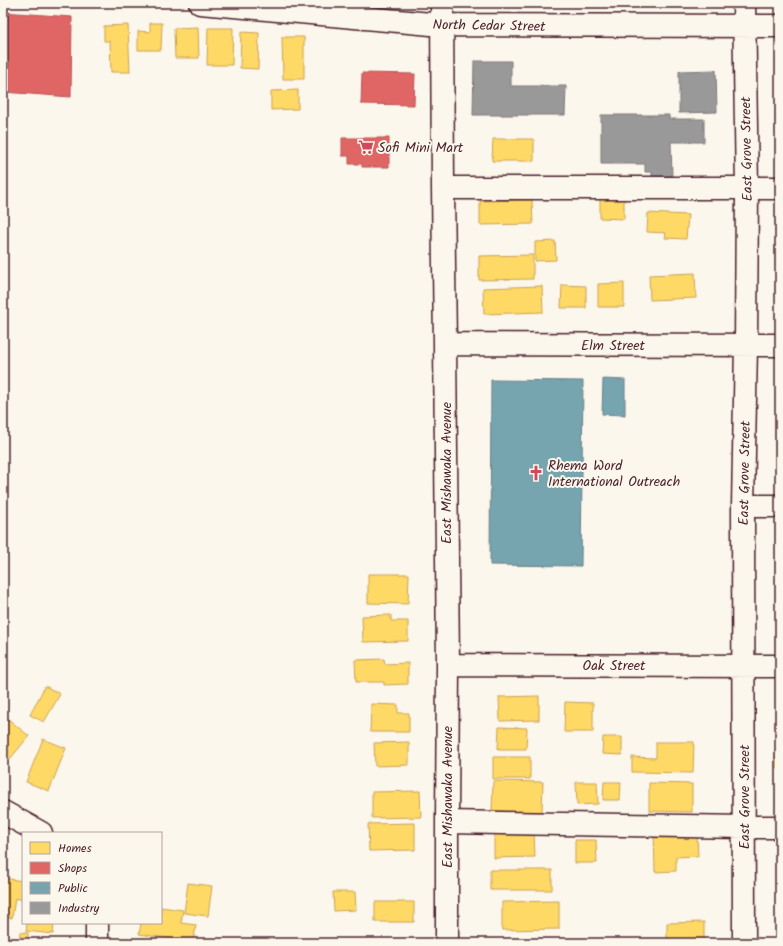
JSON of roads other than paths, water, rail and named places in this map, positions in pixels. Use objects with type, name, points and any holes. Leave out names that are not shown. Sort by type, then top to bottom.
[{"type":"street","name":"North Cedar Street","points":[[200,3],[442,25],[780,26]]},
{"type":"street","name":"East Mishawaka Avenue","points":[[442,3],[448,665],[447,943]]},
{"type":"street","name":"East Grove Street","points":[[744,3],[747,188],[743,506],[744,943]]},
{"type":"street","points":[[443,188],[780,188]]},
{"type":"street","name":"Elm Street","points":[[445,344],[780,345]]},
{"type":"street","points":[[743,506],[780,506]]},
{"type":"street","name":"Oak Street","points":[[448,665],[780,666]]},
{"type":"street","points":[[3,812],[39,832]]},
{"type":"street","points":[[447,822],[780,827]]},
{"type":"street","points":[[97,924],[97,943]]},
{"type":"place","name":"Sofi Mini Mart","points":[[366,147]]},
{"type":"place","name":"Rhema Word International Outreach","points":[[536,473]]}]
